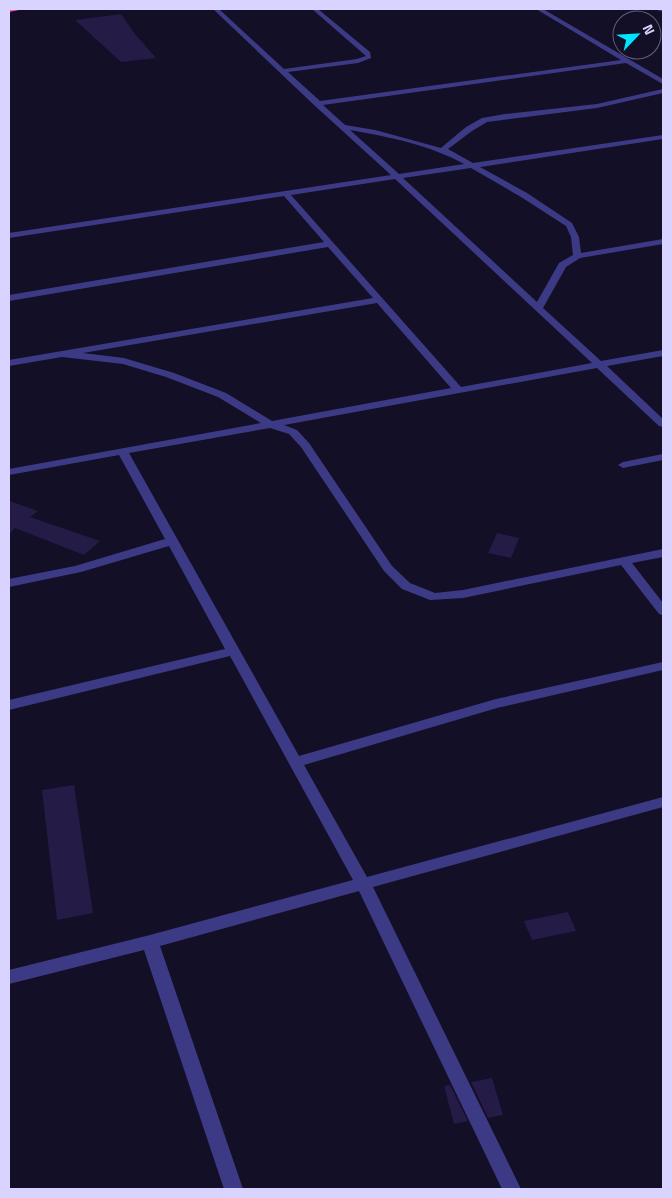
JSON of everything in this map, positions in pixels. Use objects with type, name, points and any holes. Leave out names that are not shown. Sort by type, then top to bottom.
[{"type":"highway","points":[[9,10],[20,9]]},
{"type":"street","points":[[216,9],[316,104],[663,424]]},
{"type":"street","points":[[281,71],[358,61],[370,57],[368,53],[315,9]]},
{"type":"street","points":[[539,9],[663,82]]},
{"type":"street","points":[[659,9],[663,10]]},
{"type":"street","points":[[316,104],[628,61]]},
{"type":"street","points":[[655,77],[663,78]]},
{"type":"street","points":[[443,150],[469,129],[485,120],[597,106],[663,90]]},
{"type":"street","points":[[340,126],[375,132],[443,150],[474,165],[569,225],[575,237],[577,256]]},
{"type":"street","points":[[9,235],[287,195],[663,136]]},
{"type":"street","points":[[287,195],[458,390]]},
{"type":"street","points":[[538,308],[562,265],[577,256],[663,242]]},
{"type":"street","points":[[9,298],[330,244]]},
{"type":"street","points":[[9,363],[380,300]]},
{"type":"street","points":[[9,472],[663,353]]},
{"type":"street","points":[[62,354],[124,361],[170,375],[222,395],[256,413],[270,424],[293,432],[305,444],[388,568],[406,586],[434,597],[464,594],[663,553]]},
{"type":"street","points":[[122,451],[363,884],[512,1189]]},
{"type":"street","points":[[623,466],[663,457]]},
{"type":"street","points":[[9,583],[77,569],[172,541]]},
{"type":"street","points":[[624,561],[663,611]]},
{"type":"street","points":[[9,705],[233,651]]},
{"type":"street","points":[[295,762],[496,704],[663,666]]},
{"type":"street","points":[[9,977],[150,942],[663,802]]},
{"type":"street","points":[[150,942],[234,1189]]},
{"type":"building","points":[[121,14],[156,58],[121,62],[75,20]]},
{"type":"building","points":[[9,501],[38,511],[30,517],[100,541],[84,555],[15,528],[9,534]]},
{"type":"building","points":[[497,533],[519,538],[511,558],[488,553]]},
{"type":"building","points":[[74,785],[93,913],[57,920],[42,790]]},
{"type":"building","points":[[568,912],[576,931],[532,940],[524,921]]},
{"type":"building","points":[[492,1078],[503,1115],[488,1118],[471,1082]]},
{"type":"building","points":[[450,1085],[468,1121],[454,1124],[444,1086]]}]
